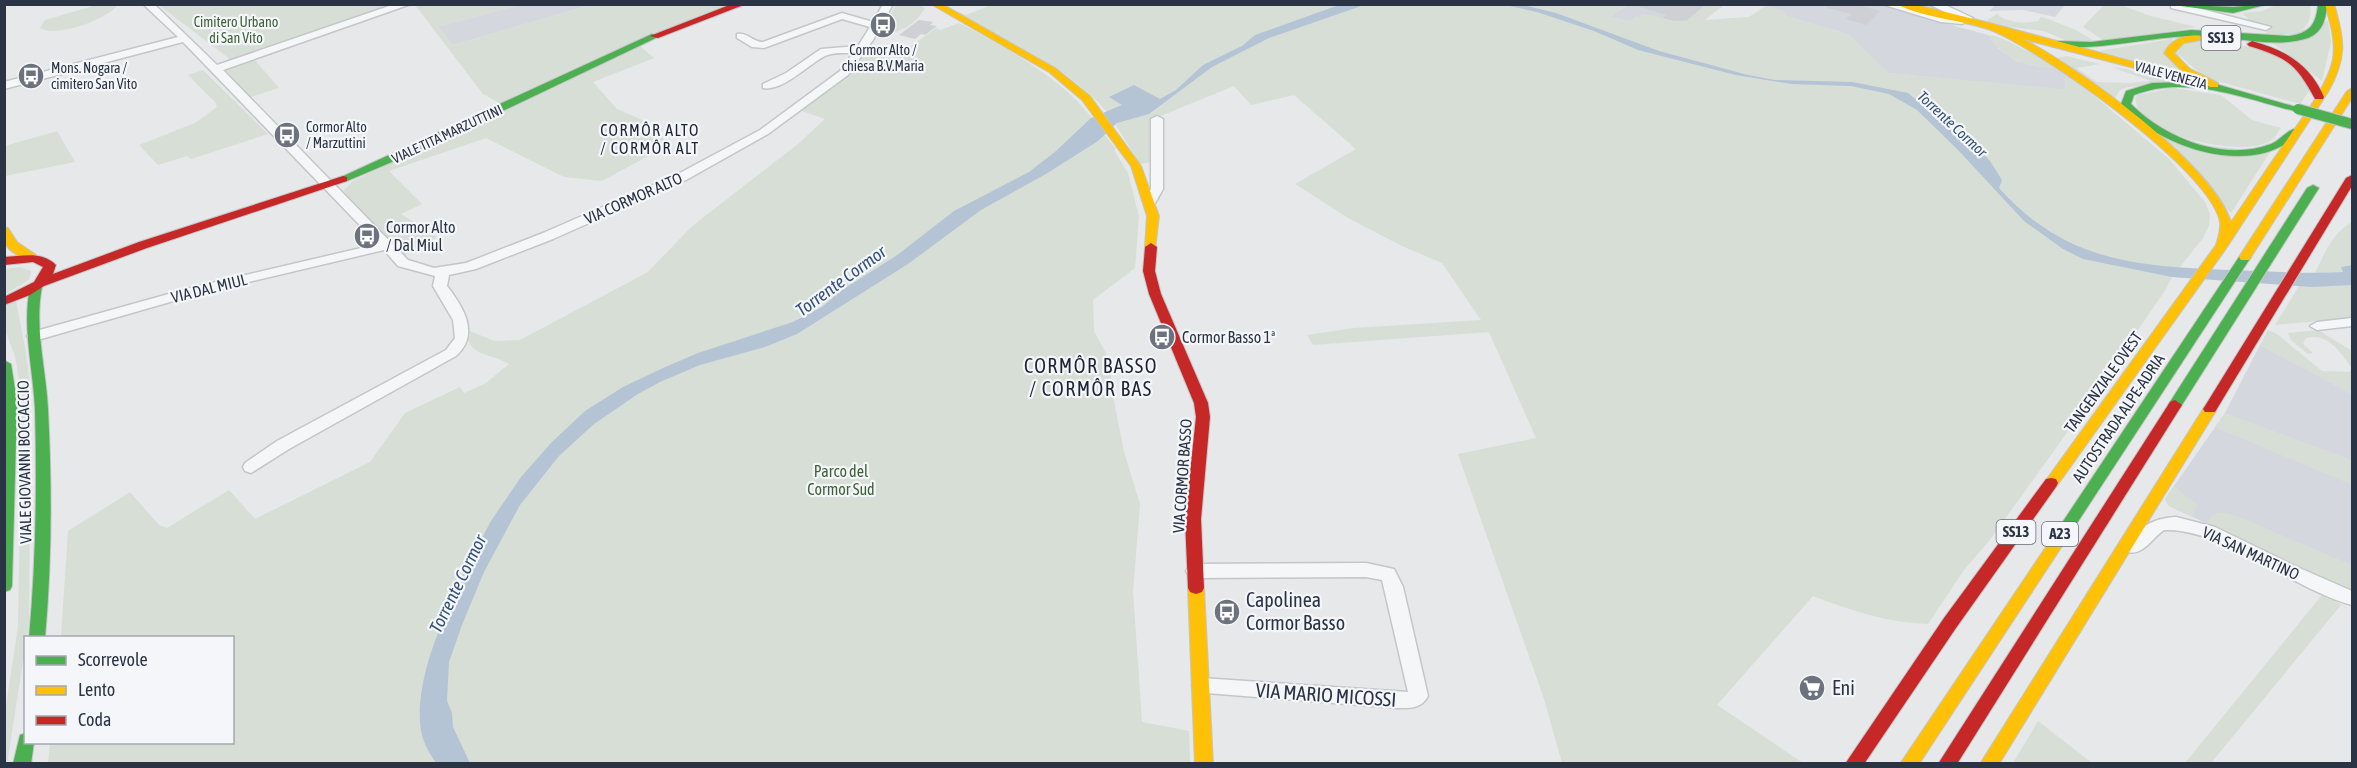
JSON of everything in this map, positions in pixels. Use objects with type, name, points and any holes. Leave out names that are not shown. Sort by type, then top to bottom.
[{"type":"main road","name":"VIALE TITA MARZUTTINI","points":[[4,301],[38,285],[143,245],[328,185],[440,138],[601,59],[742,4]]},
{"type":"main road","name":"VIA CORMOR BASSO","points":[[935,4],[1052,70],[1086,98],[1136,166],[1149,202],[1153,216],[1149,271],[1155,294],[1197,393],[1203,417],[1193,519],[1204,764]]},
{"type":"main road","name":"VIALE VENEZIA","points":[[1901,4],[2222,88],[2298,109],[2350,127]]},
{"type":"main road","name":"VIALE VENEZIA","points":[[1920,4],[1966,20]]},
{"type":"main road","points":[[2170,4],[2213,9],[2240,9],[2265,4]]},
{"type":"main road","points":[[2057,44],[2096,48],[2196,33],[2270,38],[2296,37],[2317,29],[2321,22],[2323,4]]},
{"type":"main road","name":"TANGENZIALE OVEST","points":[[1854,764],[1950,623],[2221,247],[2319,97],[2336,66],[2339,50],[2338,35],[2329,4]]},
{"type":"main road","points":[[1990,26],[2050,58],[2077,76],[2187,167],[2218,204],[2225,220],[2221,247]]},
{"type":"main road","name":"SS13","points":[[2222,88],[2181,66],[2169,53],[2171,47],[2181,40],[2202,37],[2234,39],[2259,46],[2303,66],[2316,83],[2319,97]]},
{"type":"main road","points":[[2222,88],[2170,85],[2147,87],[2130,93],[2126,104],[2137,118],[2160,133],[2184,142],[2218,150],[2266,149],[2277,146],[2299,128]]},
{"type":"main road","name":"AUTOSTRADA ALPE-ADRIA","points":[[1909,764],[2214,306],[2352,91]]},
{"type":"main road","name":"A23","points":[[1947,764],[2239,308],[2323,172]]},
{"type":"main road","points":[[1989,764],[2121,555],[2352,178]]},
{"type":"main road","points":[[2313,239],[2336,220],[2345,217]]},
{"type":"main road","points":[[4,230],[12,244],[20,251],[38,259]]},
{"type":"main road","name":"VIALE TITA MARZUTTINI","points":[[4,261],[67,258],[143,245]]},
{"type":"main road","name":"VIALE GIOVANNI BOCCACCIO","points":[[38,259],[50,265],[50,272],[38,285],[30,302],[41,393],[42,550],[38,636]]},
{"type":"main road","name":"VIALE GIOVANNI BOCCACCIO","points":[[4,364],[10,402],[4,586]]},
{"type":"main road","points":[[22,764],[25,744]]},
{"type":"street","name":"VIA CORMOR ALTO","points":[[148,4],[215,69],[403,263],[443,272],[480,262],[548,237],[682,177],[747,142],[844,73],[862,49],[888,5]]},
{"type":"street","points":[[215,69],[406,4]]},
{"type":"street","name":"VIALE VENEZIA","points":[[1886,4],[1941,19],[1966,20]]},
{"type":"street","name":"VIALE VENEZIA","points":[[1933,4],[1966,20]]},
{"type":"street","points":[[2170,4],[2266,27]]},
{"type":"street","points":[[741,36],[756,45],[764,45],[842,16],[876,26]]},
{"type":"street","points":[[4,86],[184,38]]},
{"type":"street","points":[[767,86],[790,75],[825,51],[862,49]]},
{"type":"street","name":"VIA CORMOR BASSO","points":[[1149,202],[1157,189],[1157,119]]},
{"type":"street","name":"VIA DAL MIUL","points":[[34,336],[206,288],[386,246]]},
{"type":"street","points":[[251,467],[283,445],[451,353],[461,345],[464,335],[454,304],[440,286],[443,272]]},
{"type":"street","points":[[2318,326],[2352,322]]},
{"type":"street","name":"VIA SAN MARTINO","points":[[2121,555],[2144,540],[2156,526],[2174,522],[2217,536],[2288,571],[2352,598]]},
{"type":"street","name":"VIA MARIO MICOSSI","points":[[1195,571],[1366,570],[1388,574],[1394,587],[1418,696],[1407,701],[1201,686]]},
{"type":"shaded area","points":[[519,5],[591,5],[453,45],[438,27]]},
{"type":"shaded area","points":[[1627,5],[1724,5],[1686,34],[1611,17]]},
{"type":"shaded area","points":[[1767,5],[1878,5],[1988,35],[1999,49],[2016,61],[2057,68],[2066,76],[2065,90],[1888,73],[1848,34],[1786,16]]},
{"type":"shaded area","points":[[1995,5],[2065,5],[2055,17],[2024,10],[1989,11]]},
{"type":"shaded area","points":[[2260,345],[2352,394],[2352,591],[2169,506],[2165,499],[2225,413]]},
{"type":"green space","points":[[100,4],[117,6],[102,17],[80,26],[57,31],[40,28],[45,20]]},
{"type":"green space","points":[[994,4],[1627,4],[1612,17],[1630,21],[1636,16],[1639,17],[1641,15],[1639,14],[1687,21],[1703,6],[1712,5],[1724,5],[1704,20],[1749,17],[1767,5],[1785,11],[1787,16],[1848,34],[1888,73],[2065,89],[2066,76],[2062,73],[2052,68],[2027,65],[2014,59],[1997,47],[1988,35],[1999,37],[2060,67],[2169,159],[2205,202],[2210,214],[2209,226],[2203,238],[2172,277],[2084,409],[1989,541],[1964,570],[1928,624],[1884,618],[1855,611],[1813,596],[1717,705],[1803,763],[1562,763],[1544,699],[1458,454],[1536,438],[1489,332],[1313,345],[1307,335],[1354,328],[1481,320],[1442,263],[1402,246],[1350,219],[1295,184],[1356,149],[1294,95],[1251,105],[1234,86],[1158,117],[1152,130],[1151,162],[1140,164],[1111,117],[1083,88],[1046,62],[948,8],[966,15]]},
{"type":"green space","points":[[2117,4],[2151,16],[2196,27],[2106,42],[2083,27],[2104,5]]},
{"type":"green space","points":[[2279,4],[2310,5],[2308,23],[2298,32],[2265,36],[2270,26],[2237,19],[2249,19],[2242,13],[2262,11]]},
{"type":"green space","name":"Cimitero Urbano di San Vito","points":[[159,5],[400,5],[231,60]]},
{"type":"green space","points":[[415,5],[519,5],[439,27],[453,45],[591,5],[733,5],[501,104],[483,94]]},
{"type":"green space","points":[[896,5],[920,5],[925,8],[916,20],[905,28],[893,33],[878,35]]},
{"type":"green space","points":[[1997,14],[2011,21],[2022,22],[2045,18],[2074,29],[2096,42],[2067,41],[2044,31],[2010,27],[1986,21]]},
{"type":"green space","points":[[2328,21],[2331,42],[2322,81],[2270,41]]},
{"type":"green space","name":"Parco del Cormor Sud","points":[[959,23],[1021,58],[1053,80],[1088,113],[1116,149],[1114,150],[1128,173],[1139,216],[1135,268],[1093,300],[1094,331],[1110,361],[1112,391],[1124,452],[1140,504],[1133,592],[1142,722],[1189,731],[1190,763],[48,764],[50,744],[234,744],[234,636],[61,636],[68,531],[130,492],[159,525],[167,528],[229,490],[255,519],[370,462],[405,413],[460,387],[464,393],[486,383],[509,364],[475,350],[467,339],[465,329],[494,341],[520,340],[648,272],[691,227],[798,144],[825,119],[799,110],[843,78],[864,54],[893,58],[910,50],[907,49],[936,28],[941,30]]},
{"type":"green space","points":[[2172,39],[2188,75],[2099,51]]},
{"type":"green space","points":[[2205,40],[2250,47],[2286,60],[2310,90],[2300,104],[2202,75],[2177,53],[2183,44]]},
{"type":"green space","points":[[640,46],[654,58],[593,82],[617,109],[663,129],[655,134],[672,143],[602,181],[564,177],[486,138],[389,171],[422,204],[401,214],[437,237],[404,256],[343,191],[353,181]]},
{"type":"green space","points":[[2066,56],[2100,64],[2076,68],[2097,82],[2151,81],[2111,67],[2178,83],[2128,87],[2120,90],[2115,98],[2058,58]]},
{"type":"green space","points":[[254,59],[279,88],[248,98],[223,71]]},
{"type":"green space","points":[[203,70],[268,134],[191,159],[187,156],[158,165],[139,145],[195,123],[217,107],[215,102],[188,75]]},
{"type":"green space","points":[[2173,88],[2221,95],[2252,120],[2281,128],[2273,139],[2251,146],[2221,146],[2179,136],[2161,128],[2138,111],[2135,98],[2138,95]]},
{"type":"green space","points":[[57,131],[75,162],[5,176],[5,146]]},
{"type":"green space","points":[[2153,133],[2178,143],[2270,152],[2231,213]]},
{"type":"green space","points":[[2352,222],[2352,265],[2341,267],[2344,272],[2315,273],[2334,238]]},
{"type":"green space","points":[[20,267],[31,271],[29,280],[5,294],[5,269]]},
{"type":"green space","points":[[2352,285],[2352,318],[2275,325],[2299,286]]},
{"type":"green space","points":[[16,301],[31,394],[29,623],[27,636],[24,636],[24,655],[7,764],[4,763],[5,712],[18,627],[22,397],[15,356],[5,330],[4,305]]},
{"type":"green space","points":[[2268,330],[2277,334],[2322,371],[2349,372],[2352,369],[2352,394],[2260,345]]},
{"type":"green space","points":[[2318,330],[2352,351],[2352,368],[2338,350],[2327,341],[2314,337],[2306,338],[2303,344],[2313,353],[2308,354],[2291,340],[2288,333]]},
{"type":"green space","points":[[2225,413],[2352,460],[2352,485],[2215,427]]},
{"type":"green space","points":[[2174,486],[2198,505],[2192,516],[2169,506],[2165,499]]},
{"type":"green space","points":[[2220,512],[2237,516],[2352,565],[2352,591],[2207,523],[2213,514]]},
{"type":"green space","points":[[2322,595],[2352,610],[2341,605],[2211,763],[2185,763]]},
{"type":"green space","points":[[2038,721],[2092,763],[2013,763]]},
{"type":"water","points":[[1339,5],[1364,5],[1269,38],[1212,67],[1149,114],[1117,123],[1098,141],[1046,174],[981,210],[908,264],[797,334],[765,347],[700,365],[660,382],[594,424],[559,456],[520,505],[484,572],[449,662],[447,701],[452,713],[453,727],[470,763],[436,763],[423,739],[420,726],[423,681],[431,652],[463,574],[491,521],[521,477],[551,443],[585,411],[623,387],[663,368],[698,353],[793,322],[822,307],[842,290],[896,256],[954,211],[1029,172],[1056,151],[1091,118],[1122,105],[1109,97],[1134,85],[1160,99],[1176,90],[1203,65],[1242,46],[1255,35]]},
{"type":"water","points":[[1505,5],[1523,5],[1556,13],[1659,51],[1748,75],[1775,80],[1852,82],[1908,93],[1976,146],[1990,161],[2002,180],[1999,188],[2024,213],[2076,245],[2104,255],[2163,266],[2300,273],[2343,272],[2341,267],[2352,265],[2352,285],[2312,287],[2172,277],[2083,259],[2063,249],[2024,221],[1917,110],[1889,94],[1851,86],[1791,84],[1736,75],[1638,50],[1594,31],[1537,12]]},
{"type":"building","points":[[1640,4],[1706,4],[1687,20],[1675,21],[1663,18],[1666,15],[1640,7]]},
{"type":"building","points":[[1827,4],[1854,4],[1880,11],[1866,25],[1846,19],[1851,14],[1827,8]]},
{"type":"building","points":[[919,20],[933,22],[930,25],[937,26],[915,39],[899,35]]},
{"type":"building","name":"Eni","points":[[1810,678],[1823,686],[1813,699],[1800,691]]},
{"type":"traffic: fast","points":[[2170,4],[2233,10],[2265,4]]},
{"type":"traffic: fast","points":[[2057,44],[2107,44],[2191,33],[2289,39],[2305,36],[2315,30],[2320,20],[2323,4]]},
{"type":"traffic: fast","points":[[343,179],[422,145],[655,36]]},
{"type":"traffic: fast","points":[[2188,79],[2298,109]]},
{"type":"traffic: fast","points":[[2222,89],[2175,84],[2152,86],[2130,93],[2126,104],[2155,129],[2174,139],[2216,151],[2257,151],[2278,145],[2294,132]]},
{"type":"traffic: fast","points":[[2298,109],[2352,124]]},
{"type":"traffic: fast","points":[[2175,405],[2313,188]]},
{"type":"traffic: fast","points":[[2059,539],[2245,257]]},
{"type":"traffic: fast","points":[[36,287],[32,315],[41,400],[44,490],[42,579],[37,636]]},
{"type":"traffic: fast","points":[[4,364],[10,402],[4,586]]},
{"type":"traffic: fast","points":[[22,764],[25,744]]},
{"type":"traffic: slow","points":[[935,4],[1052,70],[1086,98],[1136,166],[1153,216],[1151,247]]},
{"type":"traffic: slow","points":[[1901,4],[2188,79]]},
{"type":"traffic: slow","points":[[2051,483],[2216,253],[2323,92],[2336,66],[2339,50],[2329,4]]},
{"type":"traffic: slow","points":[[1990,26],[2039,51],[2073,73],[2123,111],[2177,158],[2200,181],[2216,202],[2225,220],[2221,247]]},
{"type":"traffic: slow","points":[[2198,38],[2181,41],[2174,45],[2169,53],[2187,71],[2214,85]]},
{"type":"traffic: slow","points":[[2245,257],[2352,91]]},
{"type":"traffic: slow","points":[[4,230],[12,244],[32,258]]},
{"type":"traffic: slow","points":[[1989,764],[2210,409]]},
{"type":"traffic: slow","points":[[1909,764],[2059,539]]},
{"type":"traffic: slow","points":[[1196,588],[1204,764]]},
{"type":"traffic: jam","points":[[655,36],[742,4]]},
{"type":"traffic: jam","points":[[2252,44],[2274,51],[2301,68],[2319,97]]},
{"type":"traffic: jam","points":[[2210,409],[2352,178]]},
{"type":"traffic: jam","points":[[41,283],[143,245],[343,179]]},
{"type":"traffic: jam","points":[[1151,247],[1149,271],[1155,294],[1201,403],[1203,417],[1193,519],[1196,588]]},
{"type":"traffic: jam","points":[[4,261],[35,258],[50,265],[44,279],[33,289],[4,301]]},
{"type":"traffic: jam","points":[[1947,764],[2175,405]]},
{"type":"traffic: jam","points":[[1854,764],[1950,623],[2051,483]]},
{"type":"place","name":"Cormor Alto / chiesa B.V.Maria","points":[[883,25]]},
{"type":"place","name":"Mons. Nogara / cimitero San Vito","points":[[31,76]]},
{"type":"place","name":"Cormor Alto / Marzuttini","points":[[287,135]]},
{"type":"place","name":"Cormor Alto / Dal Miul","points":[[367,236]]},
{"type":"place","name":"Cormor Basso 1ª","points":[[1162,337]]},
{"type":"place","name":"Capolinea Cormor Basso","points":[[1227,612]]},
{"type":"place","name":"Eni","points":[[1812,688]]},
{"type":"district","name":"CORMÔR ALTO / CORMÔR ALT","points":[[650,139]]},
{"type":"district","name":"CORMÔR BASSO / CORMÔR BAS","points":[[1091,378]]},
{"type":"water label","name":"Torrente Cormor","points":[[1952,124]]},
{"type":"water label","name":"Torrente Cormor","points":[[841,281]]},
{"type":"water label","name":"Torrente Cormor","points":[[458,584]]}]
